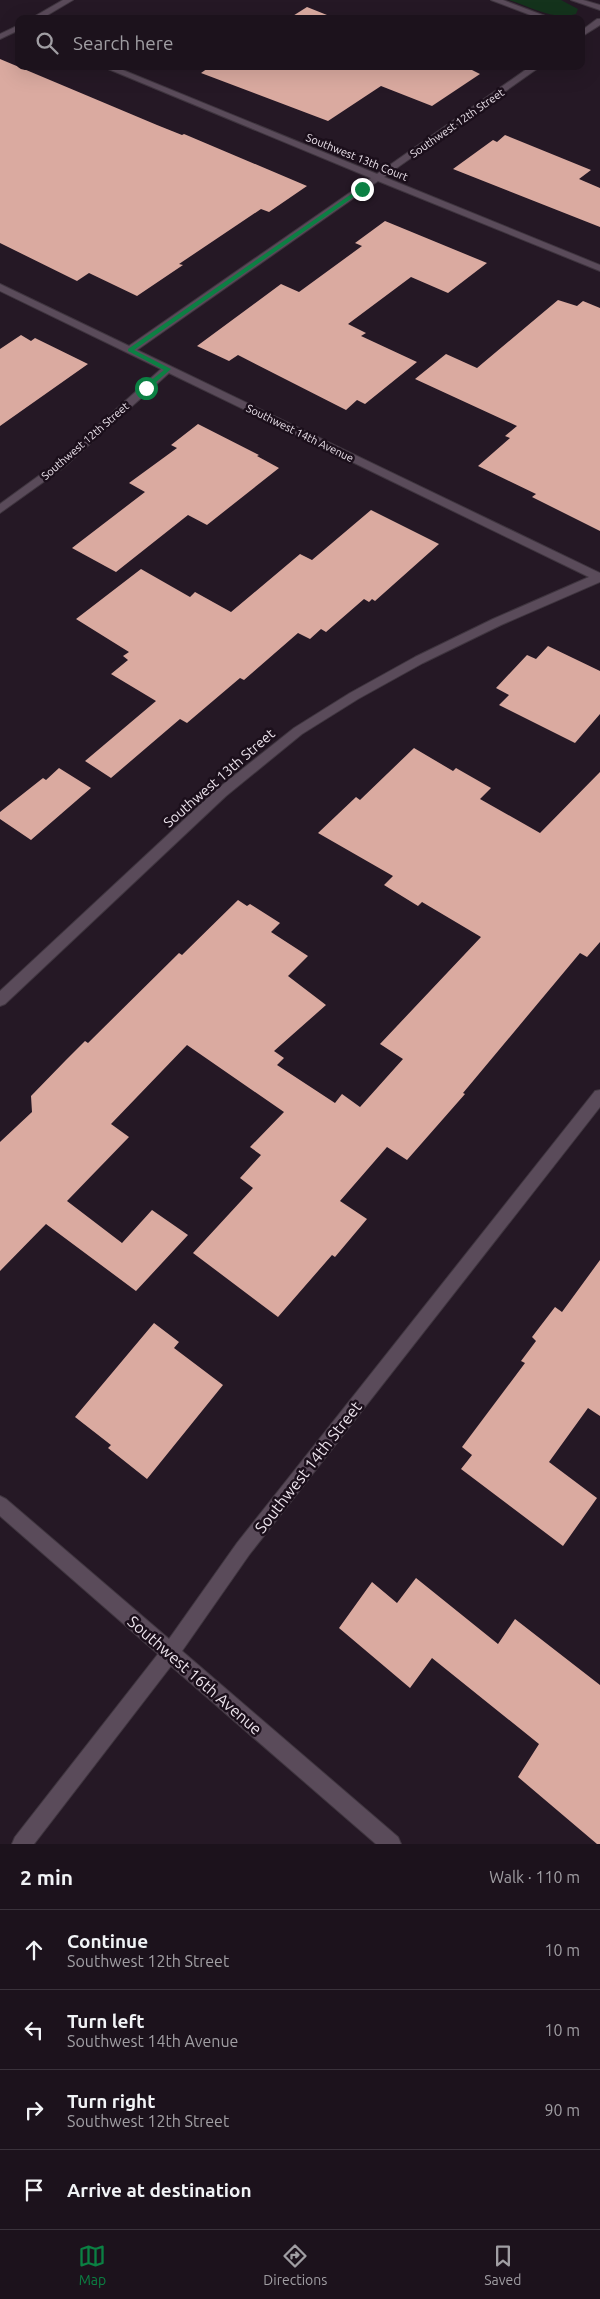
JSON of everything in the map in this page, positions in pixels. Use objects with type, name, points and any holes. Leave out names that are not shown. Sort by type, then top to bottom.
[{"type":"street","points":[[41,15],[69,0]]},
{"type":"street","points":[[495,0],[538,15]]},
{"type":"street","points":[[576,0],[600,8]]},
{"type":"street","points":[[585,31],[600,21]]},
{"type":"street","points":[[0,23],[15,28]]},
{"type":"street","points":[[0,37],[15,30]]},
{"type":"street","points":[[585,32],[600,36]]},
{"type":"street","name":"Southwest 13th Court","points":[[115,70],[600,268]]},
{"type":"street","name":"Southwest 12th Street","points":[[130,350],[531,70]]},
{"type":"street","name":"Southwest 14th Avenue","points":[[0,287],[600,578]]},
{"type":"street","name":"Southwest 12th Street","points":[[0,509],[59,466],[168,369]]},
{"type":"street","name":"Southwest 13th Street","points":[[0,1000],[221,793],[298,731],[354,696],[419,660],[496,622],[600,578]]},
{"type":"street","name":"Southwest 14th Street","points":[[22,1844],[169,1654],[243,1549],[600,1096]]},
{"type":"street","name":"Southwest 16th Avenue","points":[[0,1505],[169,1654],[391,1844]]},
{"type":"green space","points":[[509,0],[561,0],[578,9],[576,14],[572,15],[556,15]]},
{"type":"building","points":[[307,7],[327,15],[294,15]]},
{"type":"building","points":[[0,59],[15,65],[15,70],[26,70],[307,186],[269,212],[261,209],[179,264],[183,265],[137,296],[89,273],[77,281],[0,243]]},
{"type":"building","points":[[205,70],[472,70],[480,74],[432,106],[381,86],[328,121],[201,73]]},
{"type":"building","points":[[505,135],[591,170],[579,179],[600,188],[600,227],[453,169],[493,140],[497,142]]},
{"type":"building","points":[[385,221],[487,263],[448,293],[411,277],[348,324],[366,333],[361,336],[417,362],[365,404],[357,400],[346,410],[238,355],[229,361],[197,346],[281,284],[299,292],[362,246],[355,243]]},
{"type":"building","points":[[558,300],[577,306],[583,301],[600,308],[600,531],[532,497],[536,494],[478,466],[510,438],[505,436],[517,426],[415,379],[446,354],[477,368]]},
{"type":"building","points":[[21,335],[31,341],[35,338],[88,364],[0,426],[0,349]]},
{"type":"building","points":[[198,424],[259,455],[257,456],[279,468],[207,525],[188,515],[116,572],[72,548],[145,492],[129,483],[177,448],[171,445]]},
{"type":"building","points":[[371,510],[439,544],[375,601],[372,599],[369,602],[364,599],[326,632],[321,629],[310,639],[298,633],[244,680],[240,678],[187,723],[180,719],[111,778],[85,761],[156,701],[111,674],[128,660],[123,656],[129,652],[76,619],[141,569],[190,597],[195,592],[231,612],[300,554],[312,560]]},
{"type":"building","points":[[548,646],[600,671],[600,714],[575,743],[499,705],[509,695],[496,688],[527,655],[536,659]]},
{"type":"building","points":[[414,748],[453,771],[456,768],[491,788],[480,799],[540,833],[600,772],[600,942],[587,957],[580,953],[463,1093],[465,1094],[407,1160],[387,1147],[340,1201],[367,1219],[335,1257],[332,1255],[278,1317],[193,1253],[253,1188],[240,1178],[261,1155],[250,1147],[284,1112],[187,1045],[111,1124],[129,1137],[67,1201],[122,1243],[152,1210],[188,1235],[136,1291],[46,1224],[0,1271],[0,1142],[32,1112],[31,1096],[66,1060],[85,1041],[88,1043],[179,953],[182,955],[238,900],[247,906],[250,904],[280,923],[271,932],[308,956],[288,976],[326,1005],[274,1051],[284,1058],[277,1065],[335,1103],[342,1094],[360,1107],[403,1059],[380,1044],[481,937],[422,902],[418,906],[384,885],[393,876],[318,833],[356,797],[360,800]]},
{"type":"building","points":[[59,768],[91,788],[31,840],[0,819],[0,812],[43,778],[46,780]]},
{"type":"building","points":[[600,1260],[600,1416],[588,1408],[549,1462],[597,1498],[563,1546],[461,1469],[472,1455],[462,1447],[525,1363],[521,1361],[536,1341],[532,1337],[555,1307],[562,1312]]},
{"type":"building","points":[[154,1323],[179,1342],[174,1348],[223,1385],[147,1479],[108,1448],[111,1445],[75,1417]]},
{"type":"building","points":[[416,1578],[498,1644],[515,1619],[600,1685],[600,1844],[597,1844],[518,1777],[539,1744],[432,1658],[410,1688],[339,1628],[372,1582],[397,1603]]},
{"type":"route","points":[[146,388],[168,369],[130,350],[362,189]]}]
